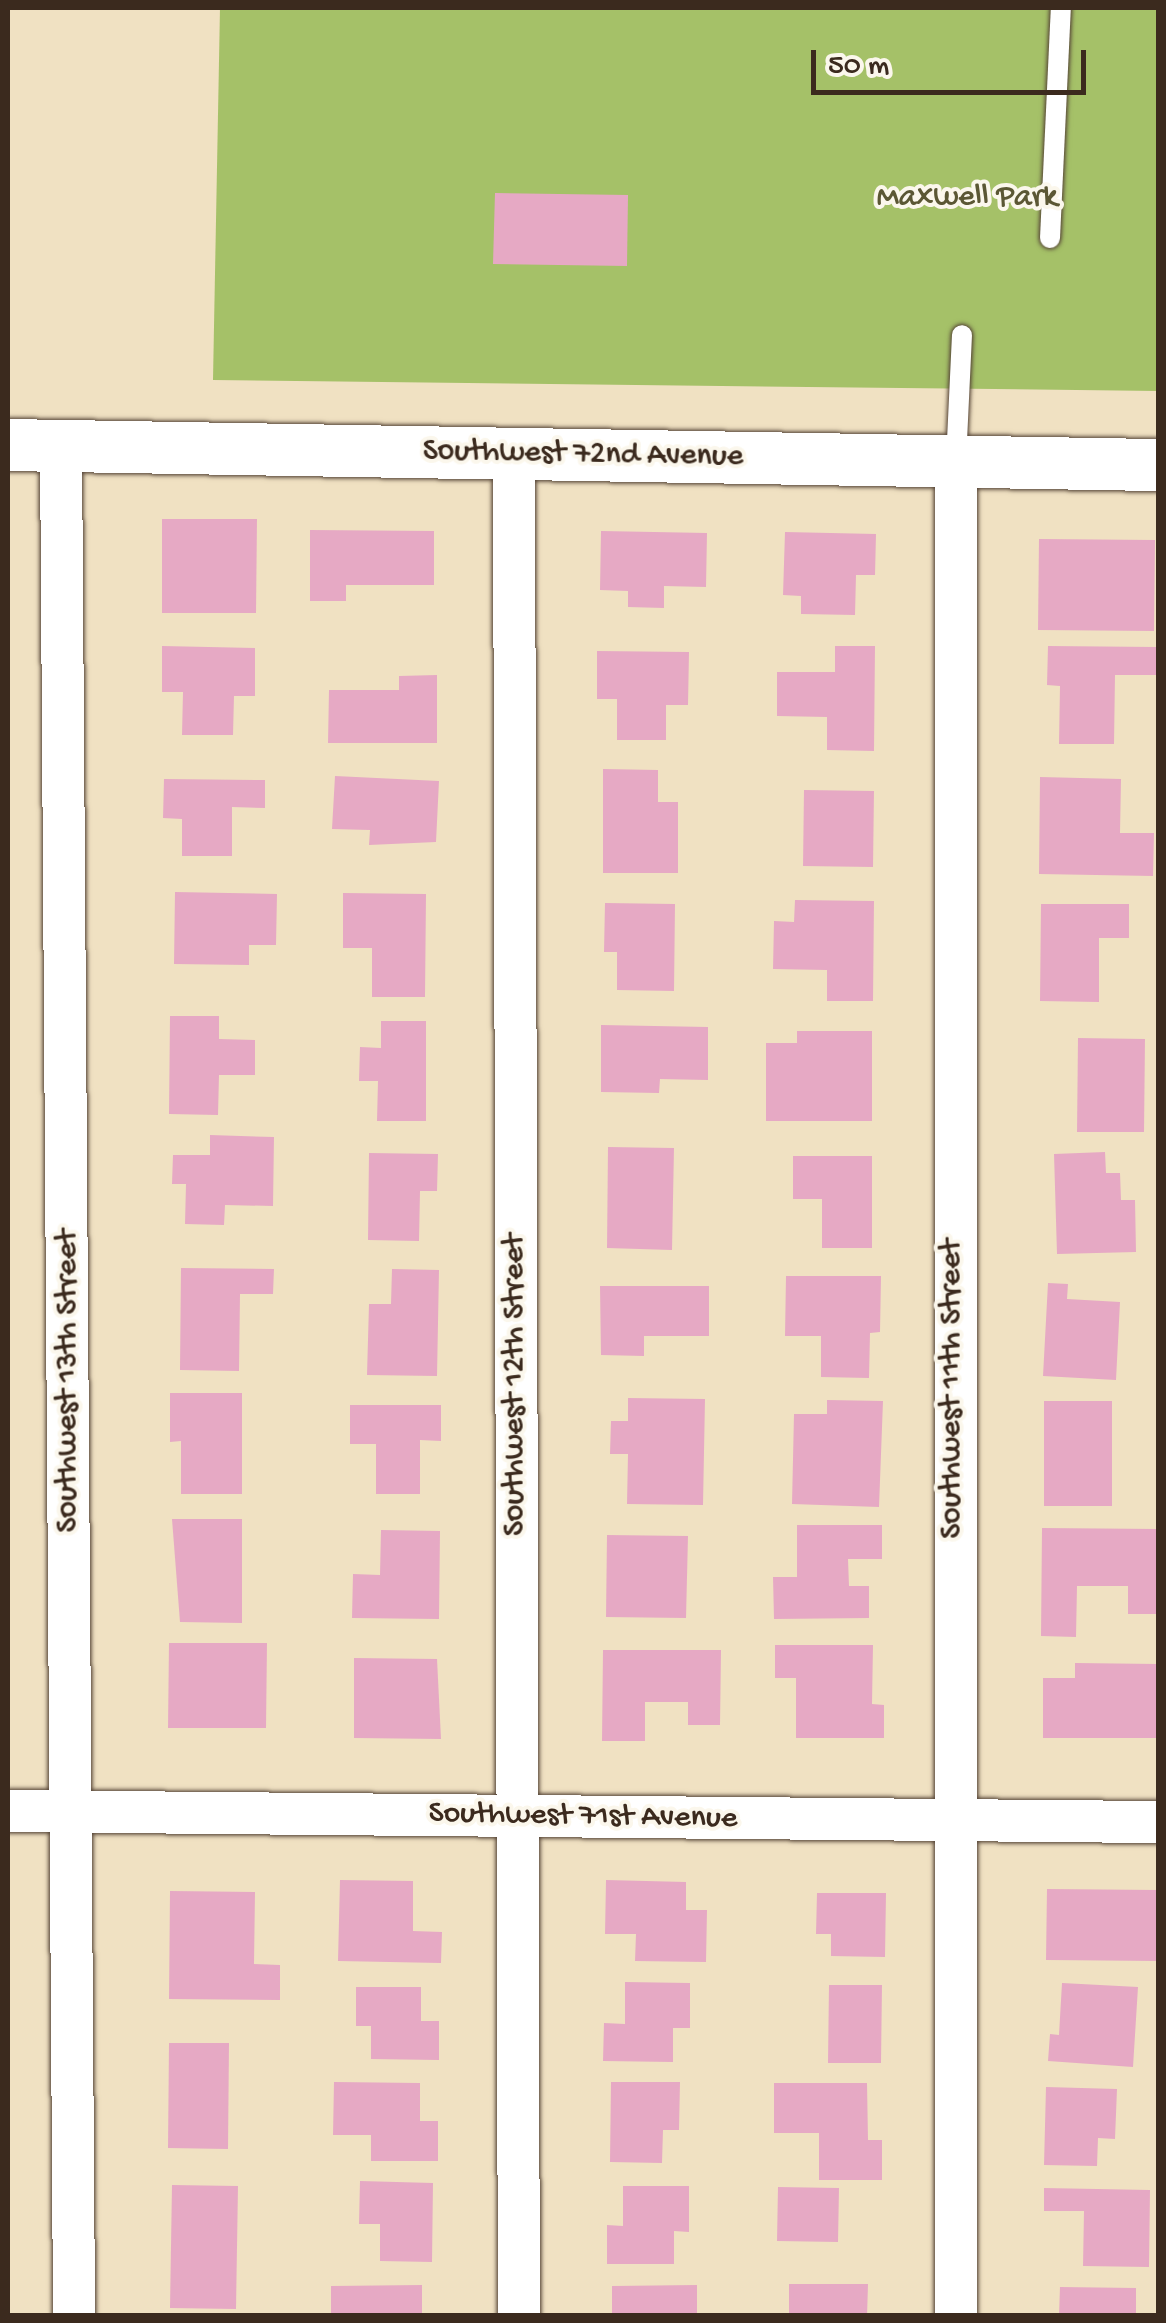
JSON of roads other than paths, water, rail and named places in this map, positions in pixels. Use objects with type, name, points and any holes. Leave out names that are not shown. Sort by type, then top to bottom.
[{"type":"street","name":"Southwest 72nd Avenue","points":[[8,445],[1158,466]]},
{"type":"street","name":"Southwest 13th Street","points":[[61,446],[74,2316]]},
{"type":"street","name":"Southwest 12th Street","points":[[514,454],[518,2316]]},
{"type":"street","name":"Southwest 11th Street","points":[[956,462],[952,1820],[956,2316]]},
{"type":"street","name":"Southwest 71st Avenue","points":[[8,1811],[1158,1822]]},
{"type":"lane","points":[[1050,238],[1061,8]]},
{"type":"lane","points":[[956,462],[962,335]]},
{"type":"park label","name":"Maxwell Park","points":[[967,198]]}]
